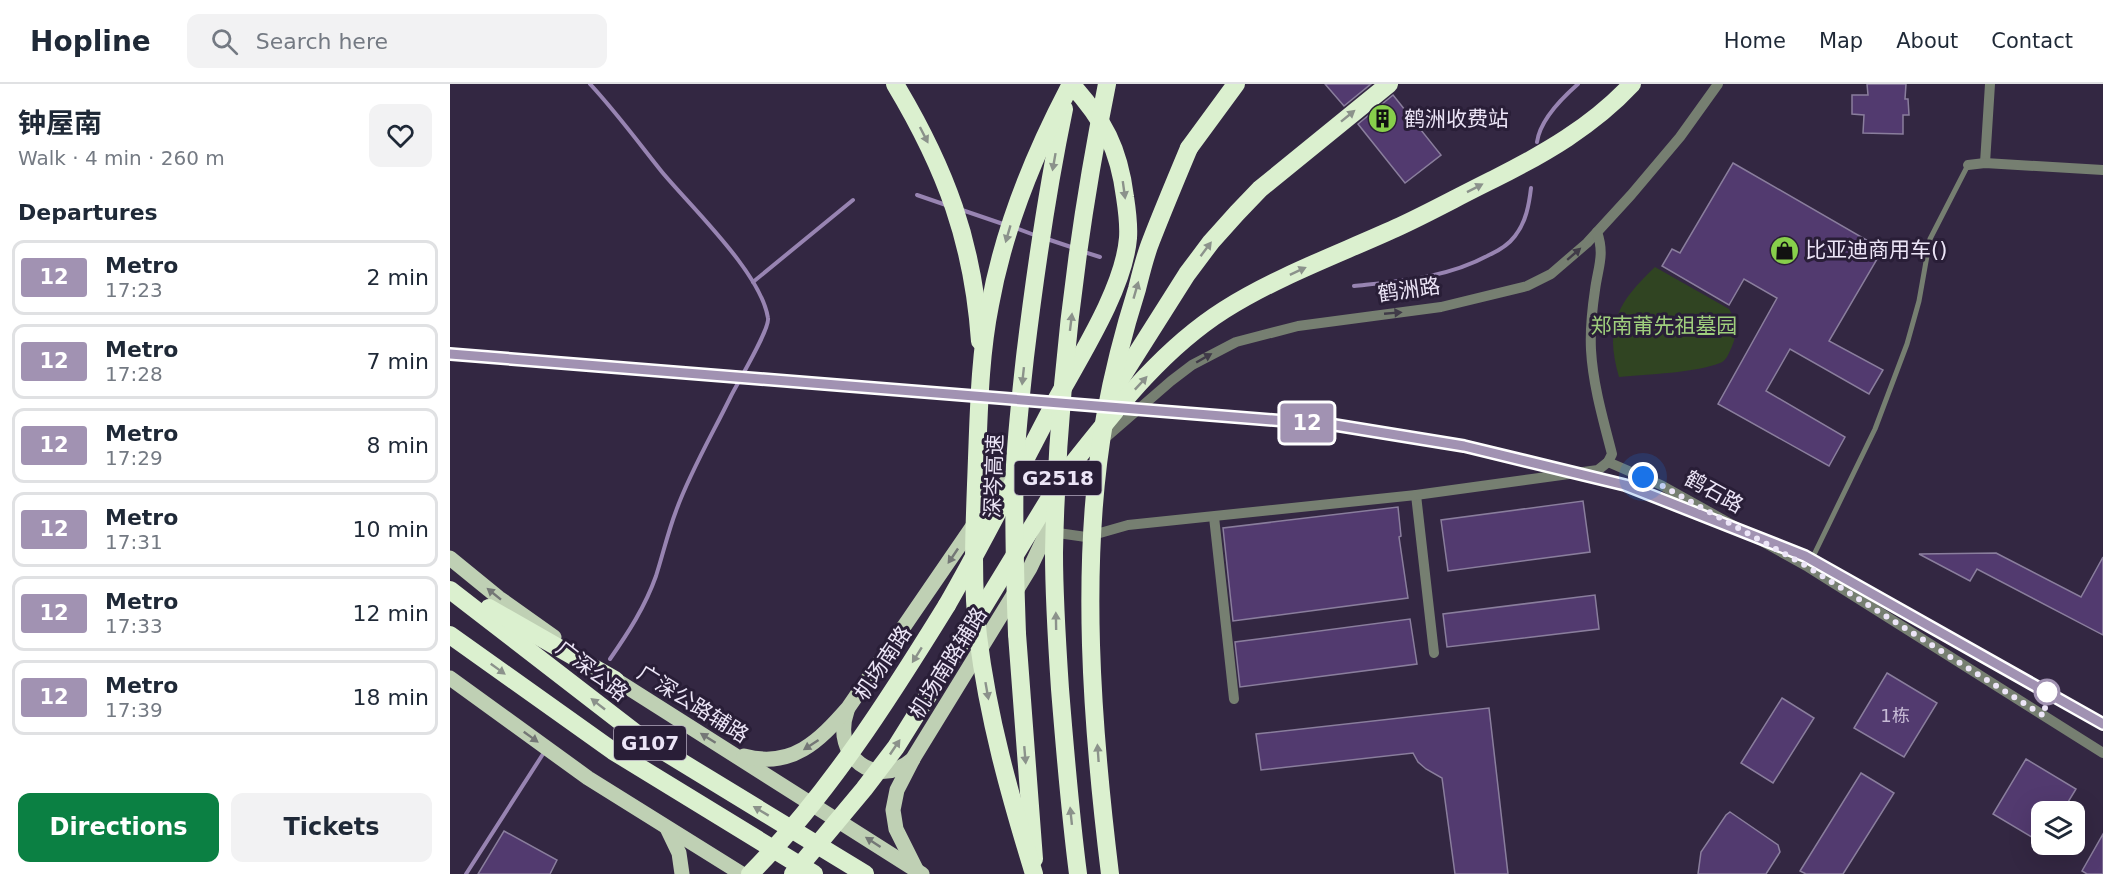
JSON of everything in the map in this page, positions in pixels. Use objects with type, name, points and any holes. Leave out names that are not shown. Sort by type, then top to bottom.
[{"type":"highway","points":[[895,84],[935,156],[947,183],[958,218],[969,257],[977,300],[982,361]]},
{"type":"highway","points":[[1035,874],[1009,795],[995,736],[978,634],[974,570],[982,361],[990,304],[1014,210],[1049,126],[1071,84]]},
{"type":"highway","name":"机场南路","points":[[750,874],[803,814],[840,767],[902,679],[977,552],[1107,305],[1120,272],[1128,238],[1122,171],[1106,129],[1071,84]]},
{"type":"highway","name":"深岑高速","points":[[1035,874],[1017,634],[1014,549],[1016,464],[1033,288],[1054,158],[1071,84]]},
{"type":"highway","name":"G2518","points":[[1078,874],[1064,746],[1056,633],[1054,553],[1064,385],[1091,162],[1107,84]]},
{"type":"highway","points":[[1110,874],[1100,787],[1091,657],[1092,557],[1096,491],[1105,417],[1125,327],[1150,243],[1189,148],[1219,84]]},
{"type":"highway","points":[[1189,148],[1236,84]]},
{"type":"highway","points":[[793,874],[896,747],[1136,353],[1187,274],[1211,242],[1260,189],[1388,84]]},
{"type":"highway","points":[[1063,476],[1151,371],[1174,348],[1223,310],[1285,277],[1397,228],[1534,159],[1593,120],[1632,84]]},
{"type":"highway","points":[[450,588],[615,680]]},
{"type":"highway","name":"广深公路","points":[[450,588],[642,738],[865,874]]},
{"type":"highway","name":"G107","points":[[450,635],[613,751],[814,874]]},
{"type":"main road","points":[[733,753],[757,759],[788,756],[801,751],[822,737],[848,708],[988,504],[1025,459]]},
{"type":"main road","name":"机场南路辅路","points":[[920,873],[896,830],[893,810],[897,790],[914,757],[1030,568],[1047,532],[1063,476]]},
{"type":"main road","name":"广深公路辅路","points":[[450,558],[499,598],[615,680],[920,873]]},
{"type":"main road","points":[[450,678],[588,778],[742,874]]},
{"type":"main road","points":[[848,708],[842,732],[844,742],[856,760],[875,770],[886,771],[896,769],[914,757]]},
{"type":"main road","points":[[668,828],[680,853],[682,874]]},
{"type":"street","name":"鹤洲路","points":[[1063,476],[1135,410],[1171,381],[1202,360],[1236,342],[1298,326],[1441,307],[1527,286],[1551,274],[1597,232],[1631,195],[1680,136],[1718,84]]},
{"type":"street","points":[[1985,163],[1990,84]]},
{"type":"street","points":[[1968,165],[1985,163],[2103,170]]},
{"type":"street","points":[[1047,532],[1086,537],[1128,525],[1416,495],[1598,470],[1608,462],[1612,454],[1595,387],[1592,350],[1595,289],[1602,257],[1602,245],[1597,232]]},
{"type":"street","name":"鹤石路","points":[[1608,462],[1661,485],[1808,567],[2103,753]]},
{"type":"street","points":[[1416,495],[1434,653]]},
{"type":"street","points":[[1214,517],[1234,699]]},
{"type":"lane","points":[[1808,567],[1875,429],[1907,344],[1919,301],[1930,239],[1968,165]]},
{"type":"green space","name":"郑南莆先祖墓园","points":[[1655,267],[1729,309],[1736,331],[1732,347],[1723,361],[1685,371],[1619,377],[1613,343],[1618,316],[1623,303]]},
{"type":"building","points":[[1325,84],[1371,84],[1344,106]]},
{"type":"building","points":[[1867,84],[1906,84],[1905,99],[1908,99],[1909,115],[1903,115],[1903,134],[1863,133],[1864,115],[1852,114],[1852,95],[1868,95]]},
{"type":"building","name":"鹤洲收费站","points":[[1393,95],[1441,155],[1405,183],[1358,124]]},
{"type":"building","points":[[1733,163],[1870,242],[1867,247],[1880,254],[1829,341],[1883,370],[1869,394],[1790,349],[1766,391],[1845,437],[1829,466],[1718,404],[1777,298],[1744,279],[1729,305],[1662,266],[1672,249],[1680,253]]},
{"type":"building","points":[[1583,501],[1590,552],[1448,571],[1441,520]]},
{"type":"building","points":[[1398,507],[1401,536],[1399,537],[1408,598],[1233,621],[1223,528]]},
{"type":"building","points":[[1996,553],[2081,597],[2103,557],[2103,635],[1977,569],[1970,581],[1919,554]]},
{"type":"building","points":[[1595,595],[1599,629],[1447,647],[1443,614]]},
{"type":"building","points":[[1410,619],[1417,664],[1240,687],[1235,642]]},
{"type":"building","points":[[1887,673],[1937,703],[1904,757],[1854,728]]},
{"type":"building","points":[[1782,698],[1814,718],[1773,783],[1741,763]]},
{"type":"building","points":[[1489,708],[1508,874],[1455,874],[1442,778],[1426,769],[1413,753],[1261,770],[1256,734]]},
{"type":"building","points":[[2026,759],[2076,789],[2069,801],[2031,801],[2031,836],[1993,814]]},
{"type":"building","points":[[1861,773],[1894,793],[1843,874],[1806,874],[1800,871]]},
{"type":"building","points":[[1730,812],[1778,845],[1780,852],[1766,874],[1698,874],[1701,852]]},
{"type":"building","points":[[504,831],[557,860],[550,874],[478,874]]},
{"type":"building","points":[[2103,834],[2103,874],[2087,874],[2082,871]]},
{"type":"waterway","points":[[590,84],[662,172],[724,242],[753,281],[763,300],[768,318],[759,344],[682,496],[647,598],[610,659]]},
{"type":"waterway","points":[[1537,142],[1547,118],[1578,84]]},
{"type":"waterway","points":[[1354,286],[1440,274],[1473,263],[1496,251],[1510,242],[1519,231],[1526,213],[1531,188]]},
{"type":"waterway","points":[[917,195],[946,205]]},
{"type":"waterway","points":[[753,282],[853,200]]},
{"type":"waterway","points":[[962,210],[1006,225]]},
{"type":"waterway","points":[[1016,228],[1037,236]]},
{"type":"waterway","points":[[1047,239],[1074,248]]},
{"type":"waterway","points":[[1084,252],[1100,257]]},
{"type":"waterway","points":[[466,874],[543,754]]},
{"type":"metro line","name":"12","points":[[450,354],[1335,425],[1464,446],[1625,485],[1805,556],[2103,724]]},
{"type":"place","name":"鹤洲收费站","points":[[1383,119]]},
{"type":"place","name":"比亚迪商用车()","points":[[1784,250]]},
{"type":"route","points":[[1643,477],[1808,567],[2044,716],[2047,692]]}]
